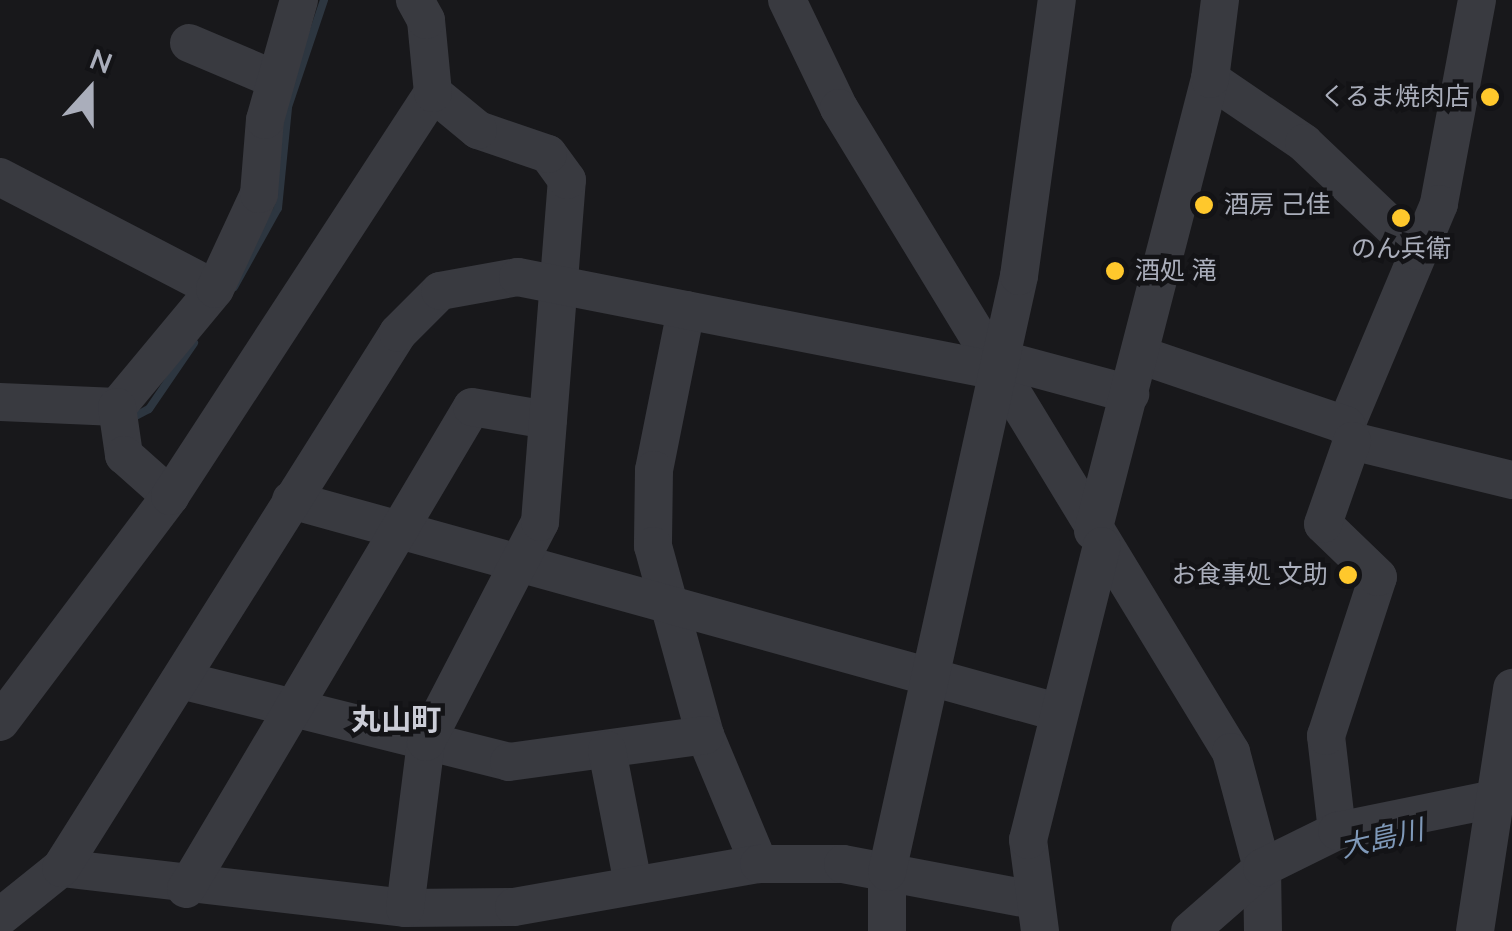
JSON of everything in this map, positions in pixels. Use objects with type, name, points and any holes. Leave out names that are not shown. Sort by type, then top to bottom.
[{"type":"street","points":[[170,496],[124,455],[118,417],[215,290],[259,194],[274,79],[298,0]]},
{"type":"street","points":[[0,722],[170,496],[433,93],[426,20],[415,0]]},
{"type":"street","points":[[787,0],[839,108],[1231,752],[1262,868],[1263,931]]},
{"type":"street","points":[[887,931],[887,872],[998,365],[1058,0]]},
{"type":"street","points":[[61,868],[186,889],[405,908],[514,907],[760,864],[887,872],[1036,915],[1028,840],[1130,394],[1210,79],[1220,0]]},
{"type":"street","points":[[1337,831],[1326,736],[1378,577],[1323,524],[1349,433],[1451,158],[1464,33],[1477,0]]},
{"type":"street","points":[[189,42],[274,79]]},
{"type":"street","points":[[1210,79],[1304,143],[1418,251]]},
{"type":"street","points":[[405,908],[426,742],[524,566],[540,522],[567,180],[560,165],[478,130],[433,93]]},
{"type":"street","points":[[0,177],[215,290]]},
{"type":"street","points":[[0,918],[61,868],[185,681],[291,500],[424,302],[478,277],[559,283],[686,310],[998,365],[1130,394]]},
{"type":"street","points":[[686,310],[652,504],[654,546],[705,735],[760,864]]},
{"type":"street","points":[[1140,355],[1349,433],[1512,480]]},
{"type":"street","points":[[0,402],[118,417]]},
{"type":"street","points":[[186,889],[395,529],[472,407],[548,420]]},
{"type":"street","points":[[291,500],[672,606],[928,683],[1057,712]]},
{"type":"street","points":[[185,681],[509,762],[705,735]]},
{"type":"street","points":[[1475,931],[1500,858],[1494,799],[1512,688]]},
{"type":"street","points":[[607,750],[633,884]]},
{"type":"street","points":[[1190,931],[1262,868],[1337,831],[1494,799]]},
{"type":"waterway","points":[[234,287],[278,208],[288,107],[324,0]]},
{"type":"waterway","points":[[130,419],[149,409],[194,343]]},
{"type":"place","name":"くるま焼肉店","points":[[1490,97]]},
{"type":"place","name":"酒房 己佳","points":[[1204,205]]},
{"type":"place","name":"のん兵衛","points":[[1401,218]]},
{"type":"place","name":"酒処 滝","points":[[1115,271]]},
{"type":"place","name":"お食事処 文助","points":[[1348,575]]},
{"type":"district","name":"丸山町","points":[[396,721]]},
{"type":"water label","name":"大島川","points":[[1382,839]]}]
